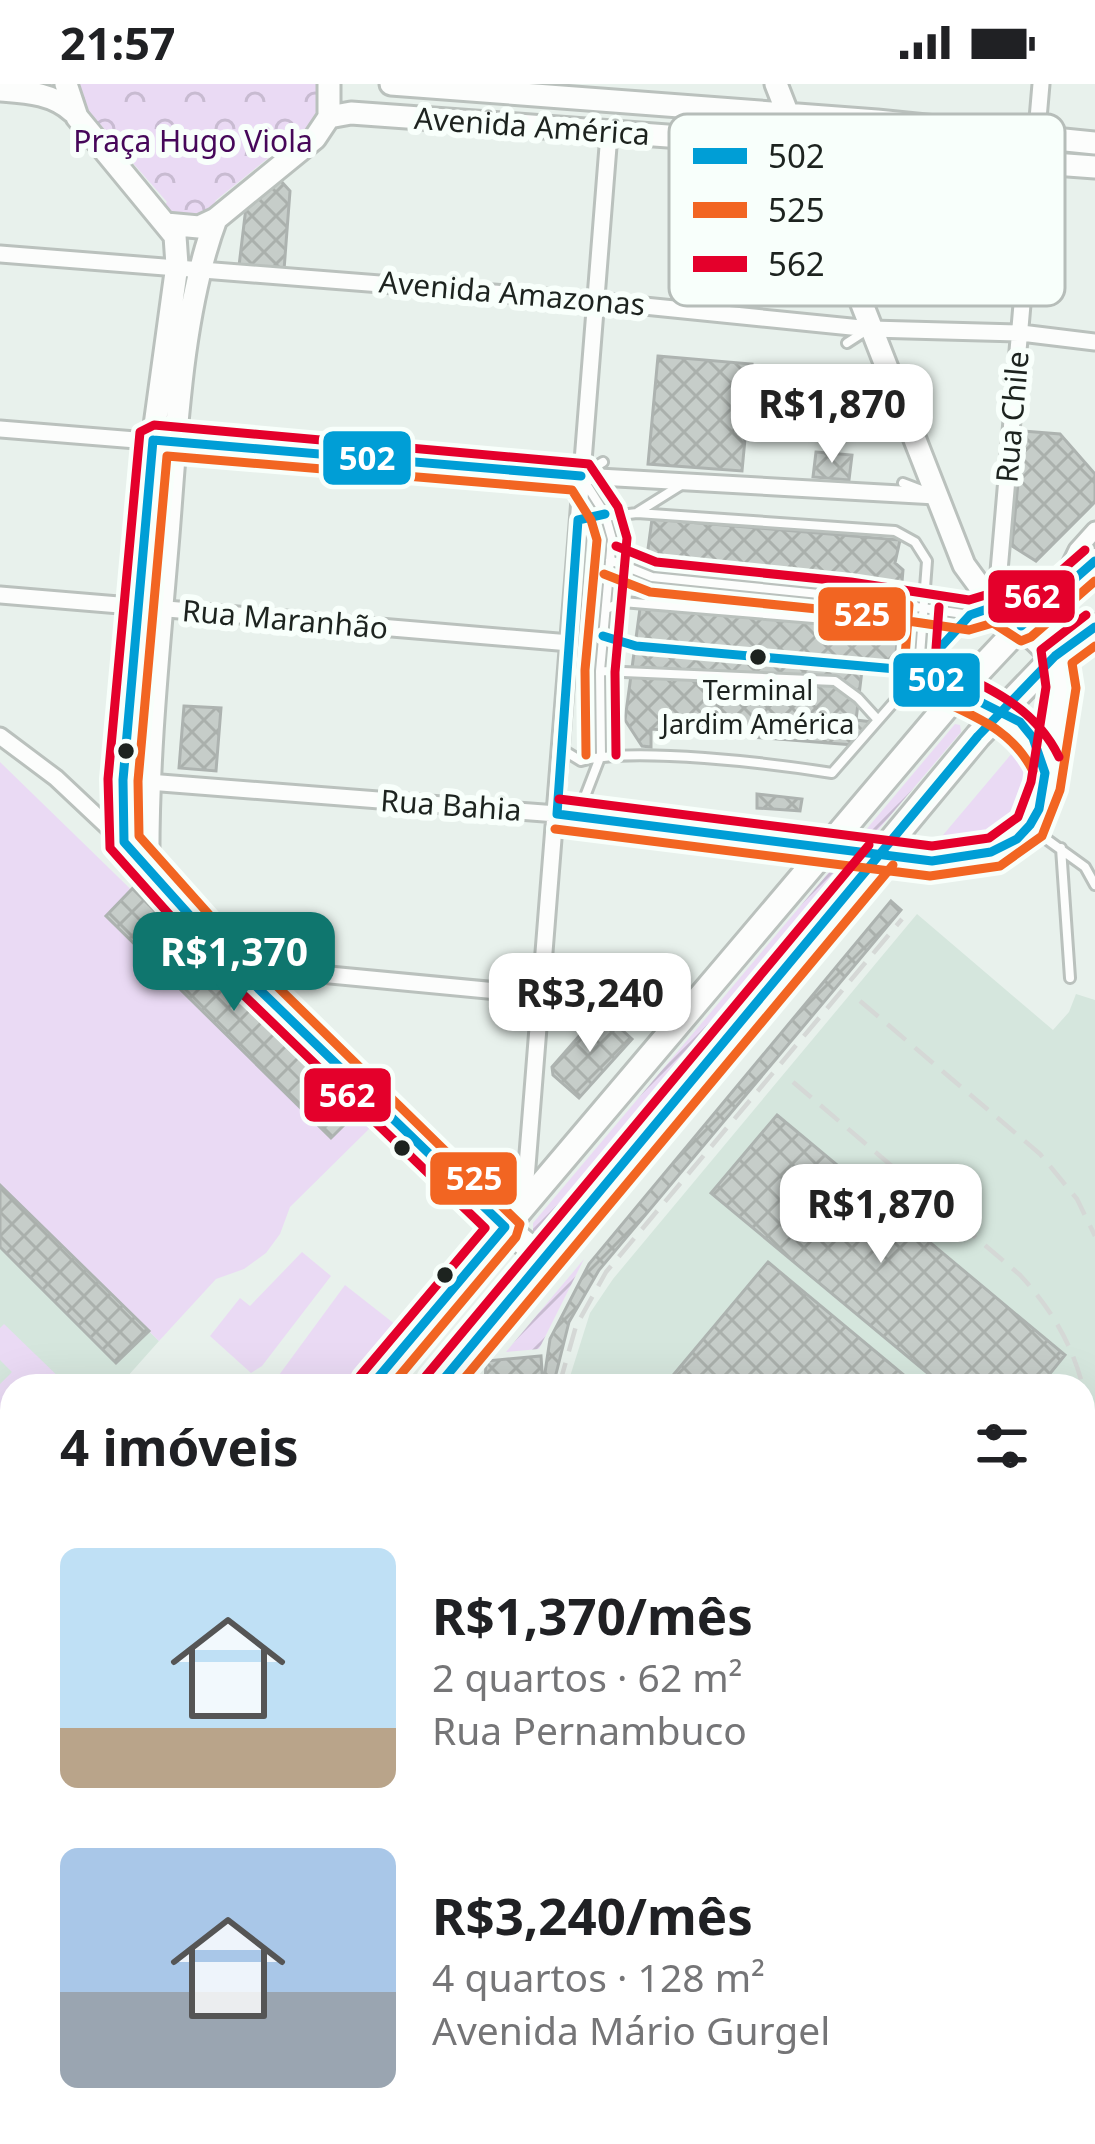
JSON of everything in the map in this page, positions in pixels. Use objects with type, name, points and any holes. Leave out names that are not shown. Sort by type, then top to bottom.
[{"type":"main road","points":[[381,1374],[959,692],[1021,626],[1095,561]]},
{"type":"main road","points":[[825,848],[932,861],[970,858],[994,852],[1030,827],[1041,806],[1060,687],[1055,656],[1021,626]]},
{"type":"main road","points":[[448,1374],[1000,712],[1055,656],[1095,627]]},
{"type":"main road","points":[[959,692],[1031,732],[1046,764]]},
{"type":"main road","points":[[505,1227],[530,1247],[550,1254]]},
{"type":"street","points":[[66,84],[77,117]]},
{"type":"street","points":[[124,842],[124,780],[138,609],[188,266],[216,219],[315,138],[329,117],[329,84]]},
{"type":"street","name":"Avenida América","points":[[391,84],[743,114]]},
{"type":"street","points":[[776,84],[788,114]]},
{"type":"street","name":"Rua Chile","points":[[1038,114],[1041,84]]},
{"type":"street","points":[[0,90],[38,93],[65,105],[166,224],[188,266]]},
{"type":"street","name":"Avenida América","points":[[329,117],[351,113],[669,137]]},
{"type":"street","points":[[524,1204],[609,134]]},
{"type":"street","name":"Avenida América","points":[[1065,139],[1095,143]]},
{"type":"street","name":"Avenida América","points":[[1065,164],[1095,167]]},
{"type":"street","points":[[166,224],[185,228],[216,219]]},
{"type":"street","name":"Avenida Amazonas","points":[[0,254],[188,266],[871,328],[1021,333],[1095,342]]},
{"type":"street","points":[[862,306],[964,565],[997,606],[1021,626]]},
{"type":"street","name":"Rua Chile","points":[[997,606],[1023,306]]},
{"type":"street","points":[[0,430],[580,476],[937,496]]},
{"type":"street","points":[[148,865],[147,784],[162,610],[165,440]]},
{"type":"street","points":[[1057,592],[1077,550],[1095,530]]},
{"type":"street","name":"Rua Maranhão","points":[[0,595],[570,643]]},
{"type":"street","points":[[0,736],[56,778],[148,865],[235,966],[505,1227]]},
{"type":"street","name":"Rua Bahia","points":[[124,780],[557,814],[825,848]]},
{"type":"street","points":[[235,966],[634,1004],[677,1022]]},
{"type":"lane","points":[[848,343],[871,328]]},
{"type":"lane","points":[[594,818],[584,799],[601,755],[600,671],[612,538],[605,514],[580,476],[603,462]]},
{"type":"lane","points":[[637,513],[687,482]]},
{"type":"lane","points":[[903,483],[937,496]]},
{"type":"lane","points":[[578,520],[637,513],[895,531],[915,542],[927,561],[919,671]]},
{"type":"lane","points":[[610,560],[652,577],[970,615]]},
{"type":"lane","points":[[606,609],[622,602],[922,626]]},
{"type":"lane","points":[[562,749],[581,761],[601,755],[832,773],[970,615],[997,606]]},
{"type":"lane","points":[[603,636],[636,646],[919,671],[959,692]]},
{"type":"lane","points":[[600,671],[835,681],[878,720]]},
{"type":"lane","points":[[1030,827],[1085,866],[1095,885]]},
{"type":"lane","points":[[1061,848],[1070,978]]},
{"type":"shaded area","points":[[917,914],[1053,1030],[1069,1012],[1076,994],[1095,1000],[1095,1374],[571,1374],[590,1313],[613,1279]]},
{"type":"shaded area","points":[[0,1185],[159,1341],[130,1374],[0,1374]]},
{"type":"green space","name":"Praça Hugo Viola","points":[[73,84],[320,84],[320,100],[315,120],[302,138],[298,134],[215,201],[219,205],[207,216],[175,220],[163,207],[167,202],[83,106]]},
{"type":"green space","points":[[955,724],[961,732],[873,836],[859,838]]},
{"type":"green space","points":[[1024,739],[1031,745],[1030,795],[1016,824],[987,837],[938,841]]},
{"type":"green space","points":[[0,762],[373,1125],[290,1207],[280,1234],[266,1253],[244,1269],[216,1279],[159,1341],[0,1185]]},
{"type":"green space","points":[[841,858],[856,859],[542,1231],[533,1232],[533,1223]]},
{"type":"green space","points":[[302,1252],[331,1276],[262,1366],[251,1373],[210,1336],[240,1298],[250,1306]]},
{"type":"green space","points":[[584,1259],[539,1349],[506,1352]]},
{"type":"green space","points":[[345,1285],[396,1325],[354,1374],[280,1374]]},
{"type":"green space","points":[[4,1324],[56,1374],[10,1374],[0,1360]]},
{"type":"building","points":[[280,180],[290,191],[284,270],[239,266],[246,207]]},
{"type":"building","points":[[658,356],[752,364],[742,471],[648,464]]},
{"type":"building","points":[[1023,431],[1060,434],[1095,474],[1095,502],[1036,561],[1012,546]]},
{"type":"building","points":[[816,452],[852,455],[849,480],[813,477]]},
{"type":"building","name":"Terminal Jardim América","points":[[652,519],[900,540],[895,563],[903,570],[895,666],[863,662],[856,720],[872,722],[853,745],[651,729],[651,747],[642,746],[625,720]]},
{"type":"building","points":[[184,706],[221,708],[216,771],[179,768]]},
{"type":"building","points":[[757,794],[802,799],[800,811],[757,808]]},
{"type":"building","points":[[140,881],[367,1102],[360,1109],[133,888]]},
{"type":"building","points":[[133,888],[360,1109],[331,1138],[106,916]]},
{"type":"building","points":[[891,901],[901,910],[599,1270],[569,1322],[556,1374],[545,1374],[550,1339],[589,1264]]},
{"type":"building","points":[[601,1011],[632,1039],[579,1098],[553,1075],[552,1067]]},
{"type":"building","points":[[777,1115],[1065,1355],[1050,1374],[929,1374],[711,1193]]},
{"type":"building","points":[[0,1185],[149,1331],[116,1363],[0,1247]]},
{"type":"building","points":[[768,1262],[903,1374],[674,1374]]},
{"type":"building","points":[[541,1356],[542,1374],[485,1374],[486,1361]]},
{"type":"railway","points":[[562,1374],[576,1326],[606,1272],[902,919]]},
{"type":"railway","points":[[860,1001],[1040,1154],[1077,1199],[1095,1236]]},
{"type":"railway","points":[[793,1082],[1020,1275],[1053,1318],[1079,1374]]},
{"type":"transit line","name":"562","points":[[362,1374],[485,1228],[225,977],[110,848],[108,779],[140,432],[154,425],[589,464],[618,507],[627,538],[615,672],[616,755]]},
{"type":"transit line","name":"502","points":[[153,440],[581,476]]},
{"type":"transit line","name":"502","points":[[124,842],[123,780],[153,440]]},
{"type":"transit line","name":"525","points":[[401,1374],[516,1237],[520,1224],[246,956],[139,836],[138,781],[167,456],[572,490],[597,540],[585,670],[586,755]]},
{"type":"transit line","name":"502","points":[[603,636],[636,646],[919,671],[1020,722],[1033,738],[1045,773],[1039,809],[1017,839],[991,852],[932,861],[557,814],[578,520],[605,514]]},
{"type":"transit line","name":"562","points":[[616,546],[656,562],[851,582],[969,600],[999,591],[1021,606],[1085,550]]},
{"type":"transit line","name":"502","points":[[1021,626],[1095,561]]},
{"type":"transit line","name":"525","points":[[604,574],[650,592],[969,630],[993,623],[1021,641],[1095,581]]},
{"type":"transit line","name":"525","points":[[909,605],[907,680],[1008,738],[1033,771]]},
{"type":"transit line","name":"502","points":[[919,671],[970,615],[996,606]]},
{"type":"transit line","name":"562","points":[[939,607],[935,662],[1022,710],[1059,757]]},
{"type":"transit line","name":"562","points":[[559,799],[932,846],[989,838],[1018,817],[1031,782],[1046,687],[1041,650],[1086,615]]},
{"type":"transit line","name":"502","points":[[448,1374],[978,736],[1055,656],[1095,627]]},
{"type":"transit line","name":"525","points":[[555,829],[930,876],[1000,866],[1042,836],[1060,790],[1076,688],[1072,663],[1095,646]]},
{"type":"transit line","name":"502","points":[[124,842],[235,966],[505,1227]]},
{"type":"transit line","name":"562","points":[[428,1374],[869,845]]},
{"type":"transit line","name":"525","points":[[468,1374],[893,865]]},
{"type":"transit line","name":"502","points":[[381,1374],[505,1227]]},
{"type":"place","name":"Terminal Jardim América","points":[[758,657]]}]
